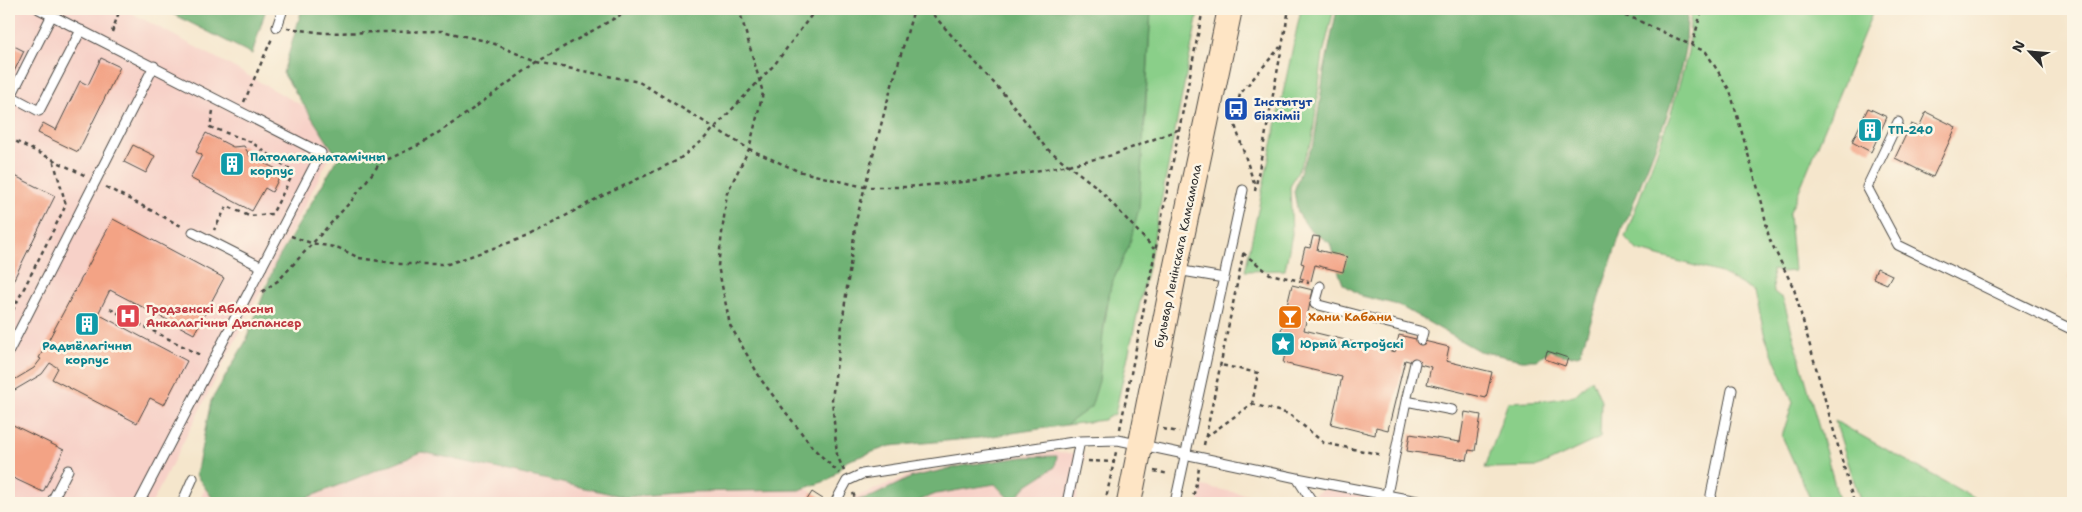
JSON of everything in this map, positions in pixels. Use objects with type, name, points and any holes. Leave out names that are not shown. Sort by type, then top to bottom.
[{"type":"street","name":"бульвар Ленінскага Камсамола","points":[[1129,503],[1129,442],[1175,270],[1230,9]]},
{"type":"lane","points":[[39,9],[109,43],[321,153],[139,503]]},
{"type":"lane","points":[[277,27],[283,9]]},
{"type":"lane","points":[[52,15],[11,96],[39,111],[82,30]]},
{"type":"lane","points":[[9,351],[154,66]]},
{"type":"lane","points":[[1898,122],[1867,187],[1898,245],[2073,330]]},
{"type":"lane","points":[[1175,503],[1243,190]]},
{"type":"lane","points":[[193,232],[262,267]]},
{"type":"lane","points":[[1175,270],[1224,278]]},
{"type":"lane","points":[[1320,286],[1315,304],[1423,332],[1421,340]]},
{"type":"lane","points":[[1387,494],[1406,401],[1416,363]]},
{"type":"lane","points":[[1713,503],[1711,495],[1732,390]]},
{"type":"lane","points":[[1406,401],[1452,410]]},
{"type":"lane","points":[[1068,503],[1080,441]]},
{"type":"lane","points":[[835,503],[847,481],[862,474],[1080,441],[1129,442],[1185,456],[1428,503]]},
{"type":"lane","points":[[51,503],[68,470]]},
{"type":"lane","points":[[182,503],[193,478]]},
{"type":"lane","points":[[1296,478],[1314,503]]},
{"type":"path","points":[[9,21],[14,9]]},
{"type":"path","points":[[109,43],[120,9]]},
{"type":"path","points":[[240,310],[279,280],[353,199],[380,163],[428,139],[537,62],[631,9]]},
{"type":"path","points":[[739,9],[763,92],[749,149],[727,193],[718,266],[730,325],[762,381],[813,448],[847,481]]},
{"type":"path","points":[[280,232],[311,243],[339,248],[359,258],[400,264],[448,264],[531,235],[596,199],[678,160],[714,128],[775,64],[816,9]]},
{"type":"path","points":[[847,481],[837,455],[832,399],[856,221],[914,9]]},
{"type":"path","points":[[928,9],[1009,100],[1046,148],[1098,188],[1155,250]]},
{"type":"path","points":[[1105,503],[1114,462],[1129,442],[1155,250],[1203,9]]},
{"type":"path","points":[[1602,9],[1635,19],[1706,52],[1730,91],[1762,203],[1769,238],[1794,289],[1854,503]]},
{"type":"path","points":[[1692,46],[1702,9]]},
{"type":"path","points":[[240,110],[277,27],[324,33],[442,31],[490,42],[537,62],[639,82],[749,149],[798,171],[864,187],[906,187],[985,180],[1068,165],[1113,155],[1180,129]]},
{"type":"path","points":[[1256,189],[1234,122],[1240,94],[1282,45]]},
{"type":"path","points":[[209,240],[227,206],[249,216],[272,214],[294,172],[251,142],[210,127],[213,110],[210,104]]},
{"type":"path","points":[[9,138],[95,180],[193,232]]},
{"type":"path","points":[[9,318],[66,205],[53,159]]},
{"type":"path","points":[[1243,253],[1270,274],[1320,286]]},
{"type":"path","points":[[110,309],[212,361]]},
{"type":"path","points":[[1206,438],[1252,404],[1258,373],[1221,365]]},
{"type":"path","points":[[1252,404],[1290,414],[1324,443],[1395,457]]},
{"type":"path","points":[[1192,503],[1201,459]]},
{"type":"path","points":[[1076,460],[1114,462]]},
{"type":"shaded area","name":"Гродзенскі Абласны Анкалагічны Дыспансер","points":[[9,9],[124,9],[344,129],[152,503],[9,503]]},
{"type":"shaded area","points":[[301,291],[792,480],[831,503],[198,503]]},
{"type":"shaded area","points":[[1055,452],[1085,454],[1076,503],[850,503],[856,497],[912,474],[1024,454]]},
{"type":"shaded area","points":[[1202,486],[1274,500],[1278,503],[1199,503]]},
{"type":"shaded area","points":[[1326,488],[1389,501],[1389,503],[1303,503],[1304,500]]},
{"type":"green space","points":[[163,9],[266,9],[252,54]]},
{"type":"green space","points":[[302,9],[1151,9],[1139,208],[1129,246],[1111,285],[1104,322],[1099,381],[1091,407],[1066,425],[979,438],[890,446],[847,461],[829,480],[799,490],[689,492],[625,497],[422,452],[294,503],[216,503],[196,475],[211,401],[246,341],[275,264],[338,158],[283,73]]},
{"type":"green space","points":[[1151,9],[1199,9],[1150,258],[1115,414],[1103,420],[1066,425],[1091,406],[1111,285],[1129,246],[1145,121]]},
{"type":"green space","points":[[1301,9],[1334,9],[1323,54],[1312,141],[1290,187],[1292,234],[1285,270],[1245,271]]},
{"type":"green space","points":[[1337,9],[1688,9],[1686,44],[1673,96],[1660,136],[1623,226],[1580,354],[1572,356],[1550,350],[1536,360],[1522,360],[1479,351],[1398,305],[1362,296],[1343,284],[1330,243],[1309,229],[1298,213],[1294,192],[1302,166],[1314,143],[1324,72]]},
{"type":"green space","points":[[1691,9],[1874,9],[1789,215],[1794,271],[1782,272],[1772,270],[1774,292],[1783,299],[1840,503],[1812,503],[1782,436],[1793,402],[1765,337],[1755,292],[1721,273],[1637,250],[1625,237],[1671,113],[1688,53]]},
{"type":"green space","points":[[1592,379],[1601,401],[1600,438],[1538,467],[1485,468],[1508,402],[1550,400],[1574,396]]},
{"type":"green space","points":[[1835,421],[1983,503],[1861,503]]},
{"type":"green space","points":[[1057,456],[1055,467],[1027,485],[1012,502],[995,484],[936,494],[913,503],[847,503],[873,496],[912,477],[966,465],[1023,457]]},
{"type":"building","points":[[14,46],[24,51],[9,82],[9,57]]},
{"type":"building","points":[[101,58],[120,67],[78,152],[38,133],[43,123],[56,130],[80,81],[88,85]]},
{"type":"building","name":"ТП-240","points":[[1868,108],[1887,117],[1871,152],[1852,142]]},
{"type":"building","points":[[1926,112],[1956,127],[1933,177],[1895,158],[1911,124],[1919,127]]},
{"type":"building","name":"Патолагаанатамічны корпус","points":[[206,133],[233,147],[244,146],[250,156],[282,172],[272,192],[265,188],[252,211],[190,178],[202,155],[196,152]]},
{"type":"building","points":[[133,145],[155,156],[146,173],[124,162]]},
{"type":"building","points":[[9,173],[55,196],[9,289]]},
{"type":"building","name":"Радыёлагічны корпус","points":[[113,219],[224,278],[194,334],[110,290],[98,314],[187,361],[164,405],[150,398],[137,423],[52,379],[58,368],[50,363],[42,374],[13,391],[9,398],[9,383],[34,368],[41,359],[39,358]]},
{"type":"building","points":[[1313,236],[1320,237],[1317,250],[1347,257],[1343,272],[1315,265],[1311,281],[1300,278],[1304,264],[1301,263],[1305,247],[1310,248]]},
{"type":"building","points":[[1877,268],[1892,275],[1887,284],[1873,278]]},
{"type":"building","points":[[2073,268],[2073,279],[2069,277]]},
{"type":"building","points":[[1292,285],[1313,290],[1304,330],[1395,352],[1399,335],[1449,347],[1446,361],[1492,372],[1486,398],[1427,384],[1431,367],[1405,360],[1388,430],[1376,427],[1375,435],[1331,424],[1342,377],[1283,363],[1287,345],[1278,343]]},
{"type":"building","points":[[1547,351],[1568,358],[1565,366],[1545,359]]},
{"type":"building","points":[[1465,412],[1481,415],[1475,451],[1469,450],[1467,460],[1407,451],[1410,434],[1460,442]]},
{"type":"building","points":[[9,423],[64,450],[43,492],[9,476]]},
{"type":"building","points":[[812,492],[826,501],[825,503],[805,503]]},
{"type":"place","name":"Інстытут біяхіміі","points":[[1236,109]]},
{"type":"place","name":"ТП-240","points":[[1870,130]]},
{"type":"place","name":"Патолагаанатамічны корпус","points":[[232,164]]},
{"type":"place","name":"Гродзенскі Абласны Анкалагічны Дыспансер","points":[[128,316]]},
{"type":"place","name":"Хани Кабани","points":[[1290,317]]},
{"type":"place","name":"Радыёлагічны корпус","points":[[87,324]]},
{"type":"place","name":"Юрый Астроўскі","points":[[1283,344]]}]
